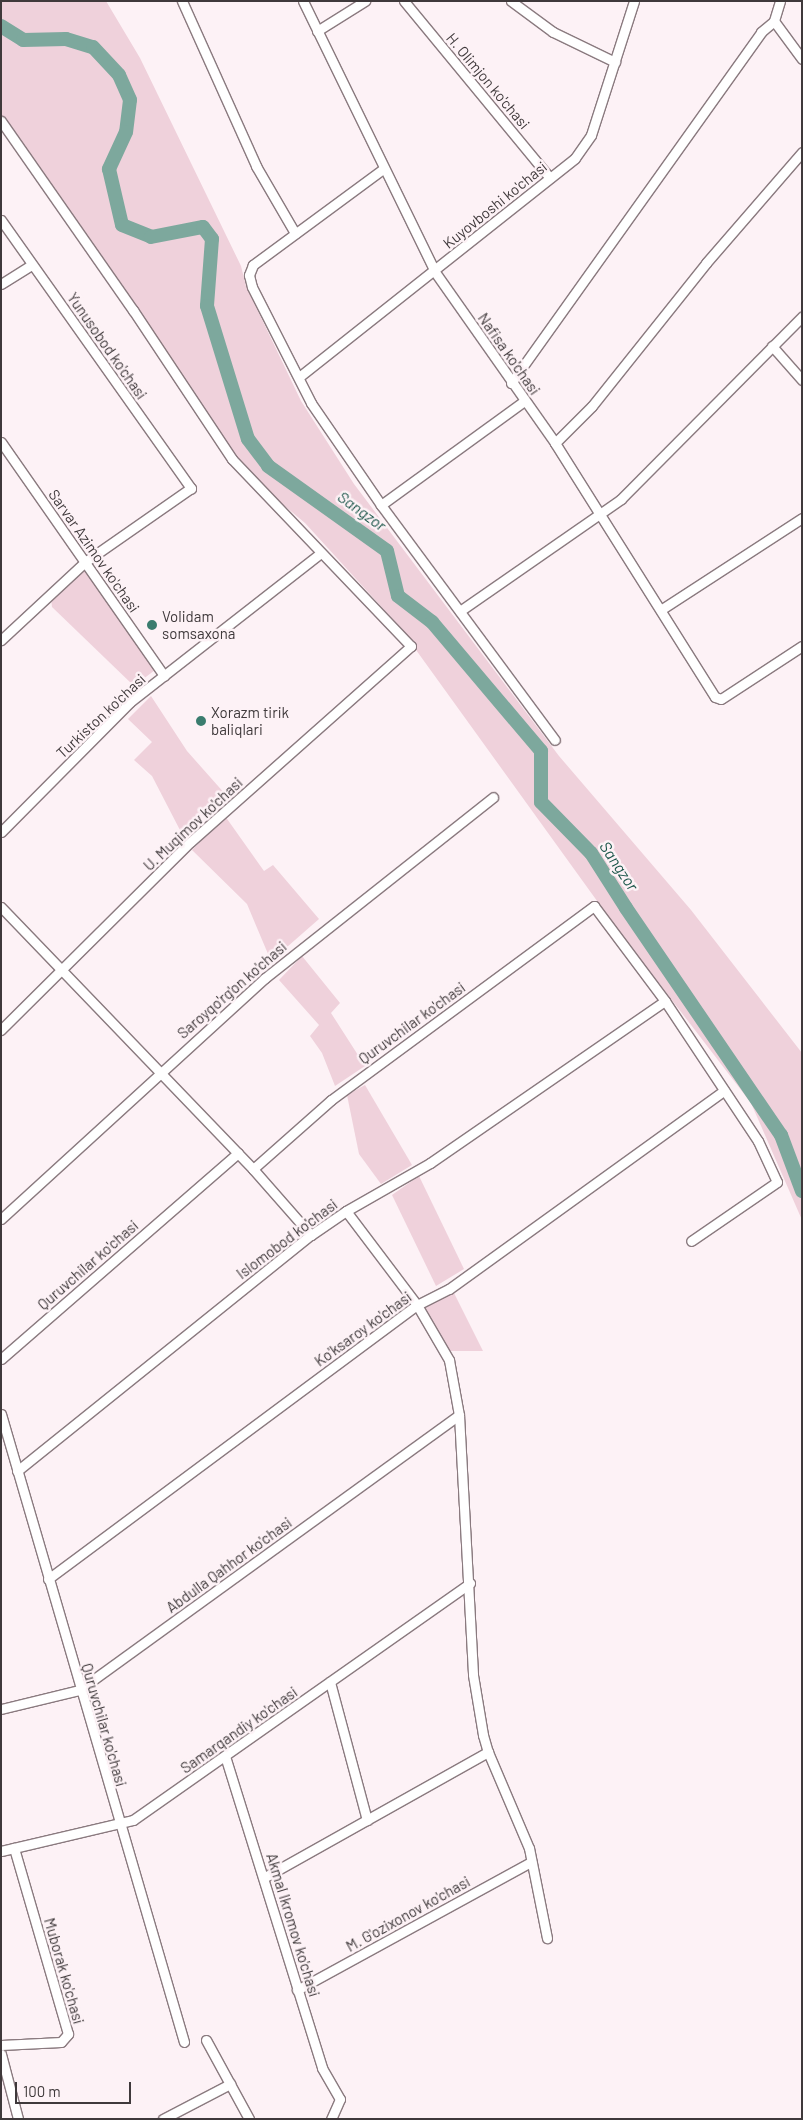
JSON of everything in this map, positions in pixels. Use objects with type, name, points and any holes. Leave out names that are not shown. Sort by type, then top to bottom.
[{"type":"street","points":[[182,1],[256,166],[295,233]]},
{"type":"street","name":"Nafisa ko'chasi","points":[[303,1],[383,170],[435,272],[511,383],[555,443],[598,514],[662,609],[715,697],[721,699],[802,646]]},
{"type":"street","points":[[317,32],[365,1]]},
{"type":"street","name":"H. Olimjon ko'chasi","points":[[404,1],[550,178]]},
{"type":"street","points":[[511,1],[553,32],[615,62]]},
{"type":"street","name":"Kuyovboshi ko'chasi","points":[[299,378],[435,272],[575,158],[591,134],[634,1]]},
{"type":"street","points":[[511,383],[761,32],[774,21],[780,1]]},
{"type":"street","points":[[774,21],[802,59]]},
{"type":"street","points":[[1,121],[133,310],[232,459],[321,553]]},
{"type":"street","points":[[555,443],[592,406],[706,263],[802,152]]},
{"type":"street","points":[[383,170],[253,265],[249,275],[311,403],[381,505],[555,740]]},
{"type":"street","name":"Yunusobod ko'chasi","points":[[1,220],[191,488],[85,562]]},
{"type":"street","points":[[1,284],[32,265]]},
{"type":"street","points":[[460,611],[621,499],[802,317]]},
{"type":"street","points":[[772,346],[802,380]]},
{"type":"street","points":[[381,505],[524,401]]},
{"type":"street","name":"Sarvar Azimov ko'chasi","points":[[1,442],[164,676]]},
{"type":"street","points":[[662,609],[802,518]]},
{"type":"street","name":"U. Muqimov ko'chasi","points":[[1,1030],[190,842],[411,646],[321,553]]},
{"type":"street","name":"Turkiston ko'chasi","points":[[1,832],[130,702],[321,553]]},
{"type":"street","points":[[1,640],[85,562]]},
{"type":"street","name":"Saroyqo'rg'on ko'chasi","points":[[1,1219],[160,1071],[265,978],[493,797]]},
{"type":"street","name":"Quruvchilar ko'chasi","points":[[253,1169],[331,1100],[594,906],[665,1001]]},
{"type":"street","points":[[1,907],[238,1153],[311,1235]]},
{"type":"street","points":[[665,1001],[758,1141],[777,1182],[691,1241]]},
{"type":"street","name":"Islomobod ko'chasi","points":[[17,1471],[311,1235],[346,1211],[430,1163],[665,1001]]},
{"type":"street","name":"Ko'ksaroy ko'chasi","points":[[48,1579],[417,1305],[449,1290],[724,1091]]},
{"type":"street","name":"Quruvchilar ko'chasi","points":[[1,1359],[238,1153]]},
{"type":"street","points":[[346,1211],[417,1305],[449,1360],[459,1415],[470,1583],[473,1675],[488,1752],[529,1848],[547,1938]]},
{"type":"street","name":"Quruvchilar ko'chasi","points":[[1,1414],[79,1690],[184,2042]]},
{"type":"street","name":"Abdulla Qahhor ko'chasi","points":[[1,1709],[79,1690],[459,1415]]},
{"type":"street","name":"Samarqandiy ko'chasi","points":[[1,1851],[133,1820],[470,1583]]},
{"type":"street","points":[[330,1682],[367,1820]]},
{"type":"street","points":[[265,1877],[488,1752]]},
{"type":"street","name":"Akmal Ikromov ko'chasi","points":[[225,1756],[265,1877],[297,1990],[322,2068],[340,2099],[332,2119]]},
{"type":"street","name":"Muborak ko'chasi","points":[[1,2045],[61,2042],[68,2034],[14,1848]]},
{"type":"street","name":"M. G'ozixonov ko'chasi","points":[[297,1990],[531,1862]]},
{"type":"street","points":[[206,2040],[249,2119]]},
{"type":"street","points":[[1,2054],[18,2119]]},
{"type":"street","points":[[164,2119],[230,2084]]},
{"type":"shaded area","points":[[1,1],[106,1],[140,58],[241,266],[246,286],[301,401],[354,484],[559,756],[691,910],[802,1053],[802,1220],[751,1103],[618,930],[398,625],[305,523],[274,497],[234,454],[1,114]]},
{"type":"shaded area","points":[[86,570],[155,670],[134,686],[52,607],[51,599]]},
{"type":"shaded area","points":[[151,696],[187,751],[226,795],[182,834],[152,776],[134,760],[152,742],[128,719]]},
{"type":"shaded area","points":[[225,816],[264,871],[273,865],[319,919],[271,961],[247,904],[192,850]]},
{"type":"shaded area","points":[[302,956],[340,1003],[331,1013],[365,1066],[335,1086],[322,1053],[310,1036],[319,1025],[279,980]]},
{"type":"shaded area","points":[[365,1085],[412,1165],[381,1184],[359,1154],[347,1095]]},
{"type":"shaded area","points":[[419,1176],[464,1269],[436,1286],[392,1195]]},
{"type":"shaded area","points":[[454,1293],[483,1351],[446,1351],[422,1308]]},
{"type":"waterway","name":"Sangzor","points":[[1,26],[23,40],[66,39],[93,47],[119,75],[130,100],[126,132],[109,169],[122,225],[151,237],[203,227],[212,239],[207,306],[248,439],[268,466],[387,551],[398,596],[432,622],[541,751],[541,802],[591,853],[626,908],[781,1135],[802,1191]]},
{"type":"place","name":"Volidam somsaxona","points":[[152,625]]},
{"type":"place","name":"Xorazm tirik baliqlari","points":[[201,721]]}]
